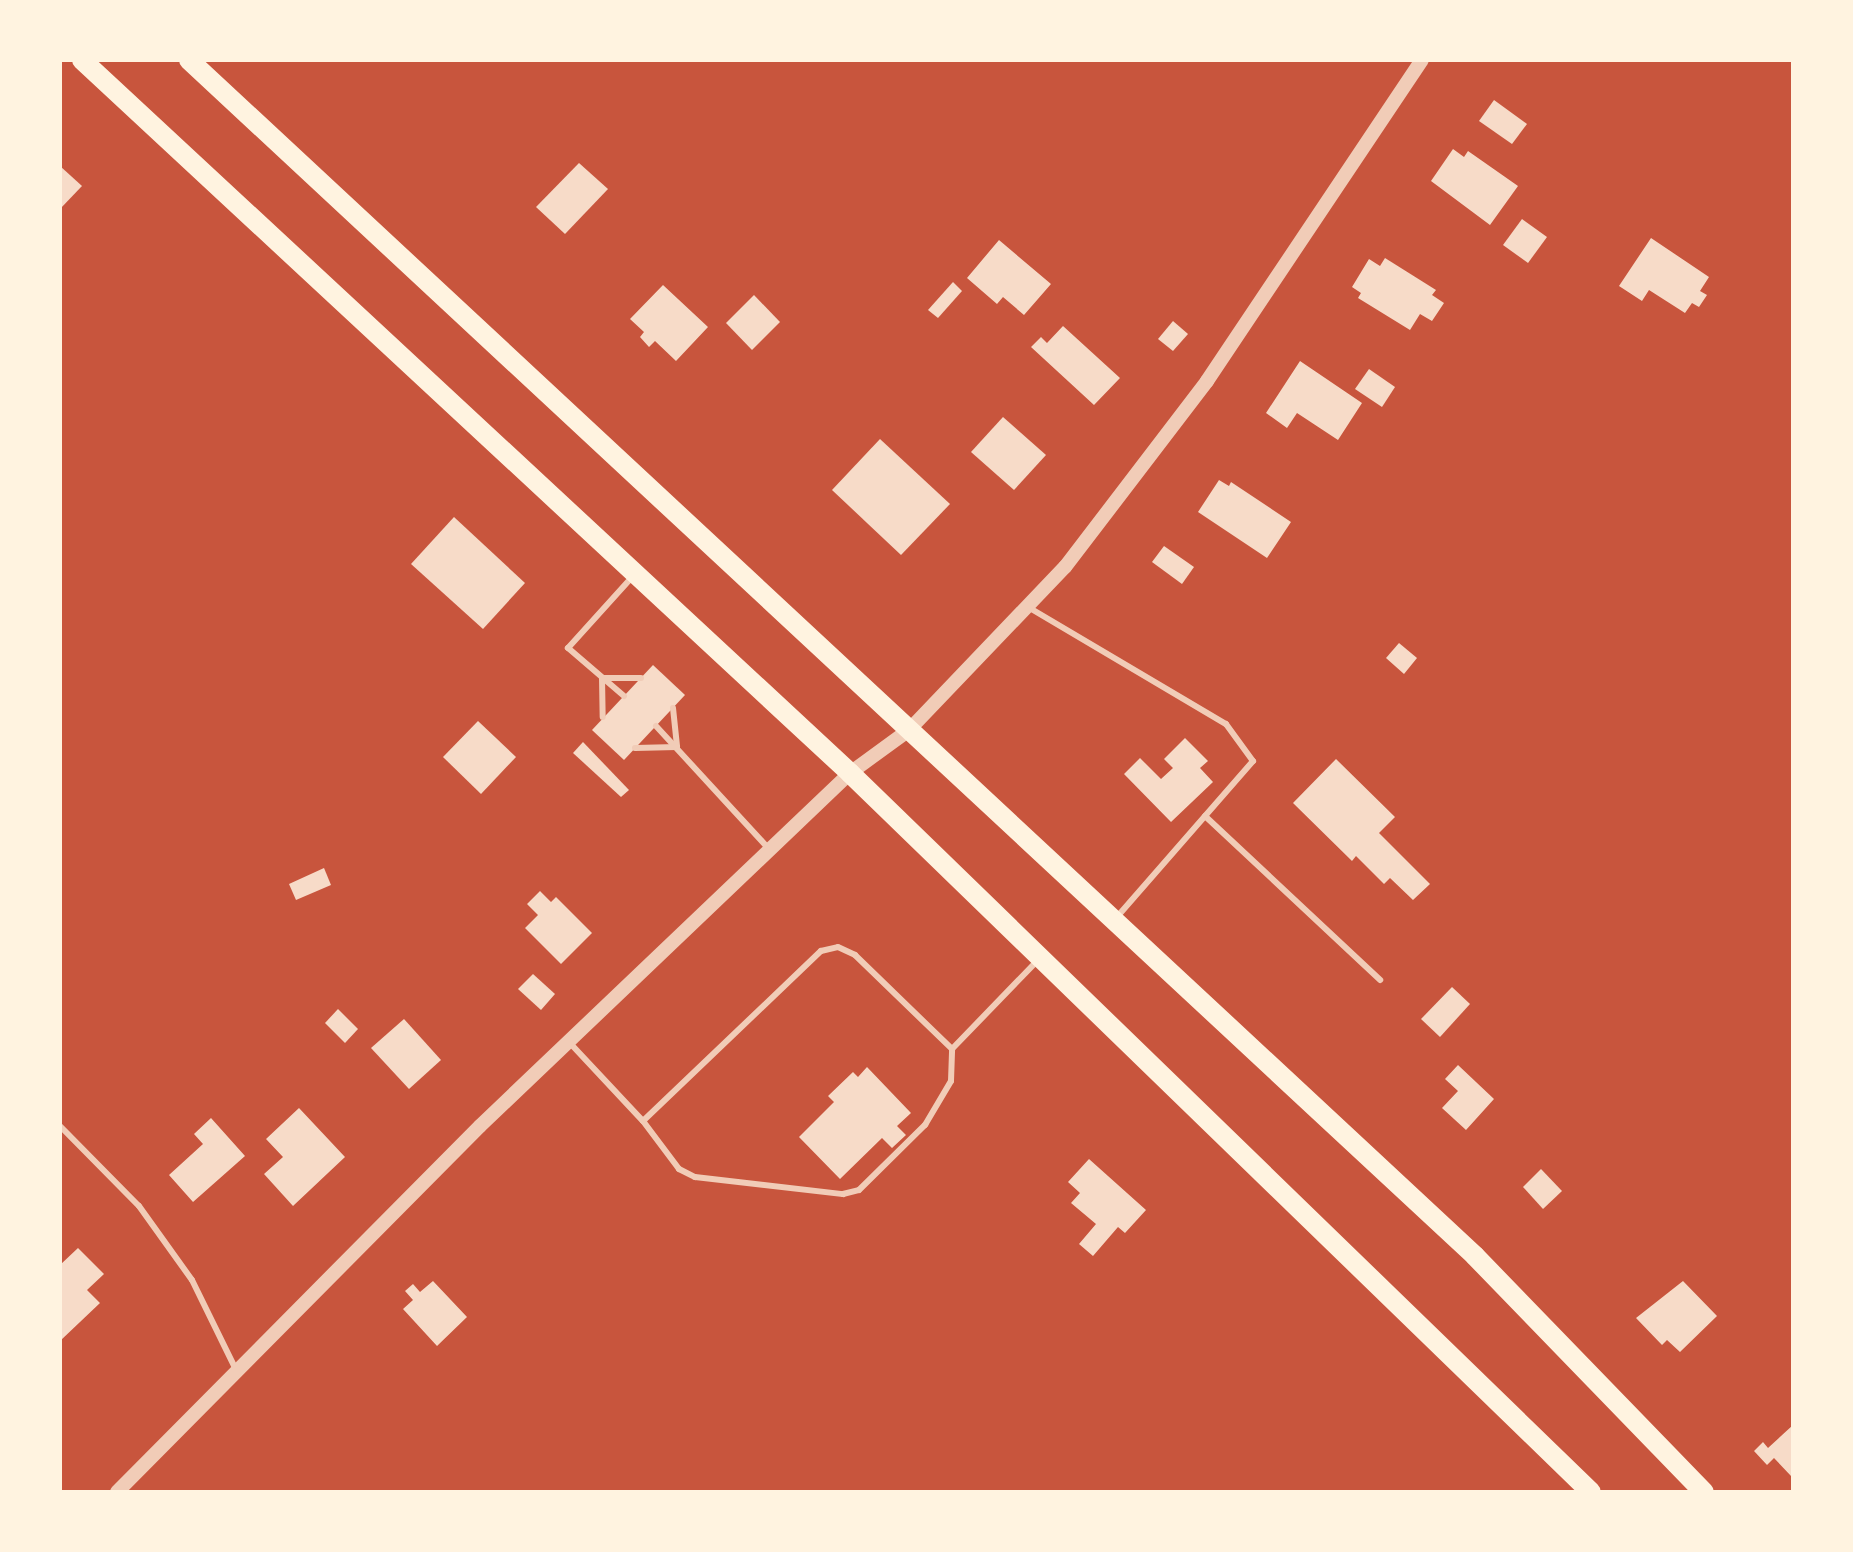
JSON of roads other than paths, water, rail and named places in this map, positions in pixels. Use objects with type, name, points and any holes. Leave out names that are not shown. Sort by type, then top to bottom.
[{"type":"main road","points":[[82,60],[850,773],[1591,1492]]},
{"type":"main road","points":[[189,60],[1475,1256],[1704,1492]]},
{"type":"street","points":[[117,1492],[347,1256],[850,773],[909,730],[1028,607],[1104,523],[1207,381],[1422,60]]},
{"type":"lane","points":[[624,696],[568,648],[635,573]]},
{"type":"lane","points":[[1028,607],[1226,724],[1253,761],[1114,921]]},
{"type":"lane","points":[[602,678],[641,678]]},
{"type":"lane","points":[[602,678],[603,717]]},
{"type":"lane","points":[[673,708],[677,747]]},
{"type":"lane","points":[[656,726],[771,850]]},
{"type":"lane","points":[[635,748],[677,747]]},
{"type":"lane","points":[[1205,816],[1380,980]]},
{"type":"lane","points":[[643,1121],[821,951],[838,947],[855,955],[952,1049]]},
{"type":"lane","points":[[569,1042],[643,1121],[679,1169],[695,1177],[843,1194],[859,1190],[925,1125],[951,1081],[952,1049],[1041,958]]},
{"type":"lane","points":[[60,1126],[157,1231],[192,1280],[237,1372]]}]
